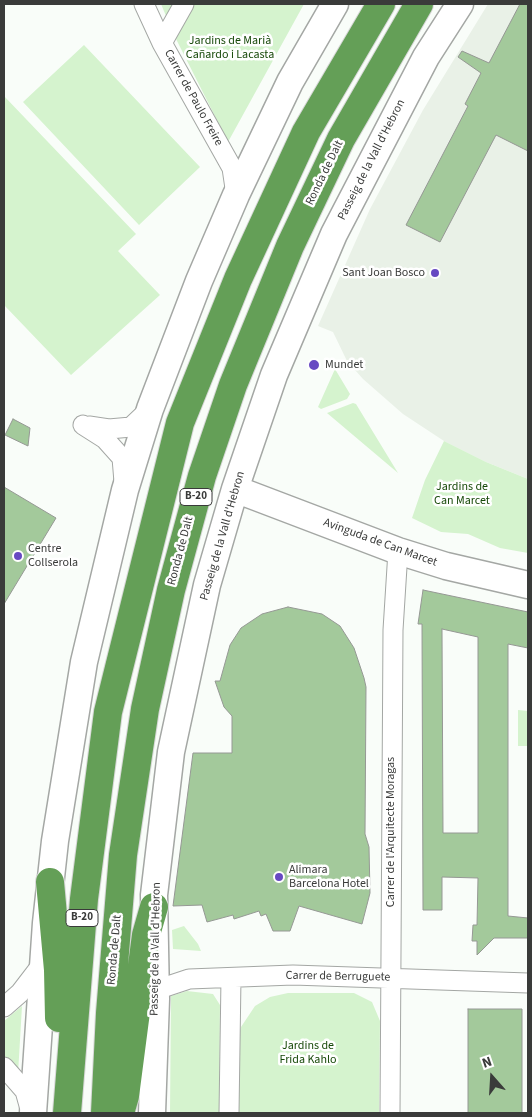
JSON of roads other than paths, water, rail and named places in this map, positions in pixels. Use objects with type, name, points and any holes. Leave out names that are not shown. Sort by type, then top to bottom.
[{"type":"highway","name":"B-20","points":[[66,1113],[84,899],[108,712],[180,423],[238,278],[306,132],[381,4]]},
{"type":"highway","name":"Ronda de Dalt","points":[[105,1113],[115,936],[127,826],[145,709],[163,627],[202,476],[233,384],[290,246],[341,139],[419,4]]},
{"type":"highway","points":[[50,882],[66,1113]]},
{"type":"highway","points":[[120,1113],[125,1096],[146,935],[154,907]]},
{"type":"street","name":"Carrer de Paulo Freire","points":[[144,4],[162,43],[232,168],[236,195]]},
{"type":"street","points":[[162,43],[184,4]]},
{"type":"street","points":[[33,1113],[43,963],[55,841],[84,662],[124,490],[150,409],[199,281],[236,195],[290,82],[335,4]]},
{"type":"street","name":"Passeig de la Vall d'Hebron","points":[[152,1113],[156,999],[154,907],[171,752],[207,585],[235,489],[274,375],[334,234],[426,57],[460,4]]},
{"type":"street","points":[[124,490],[122,458],[105,439],[82,425],[109,429],[131,427],[150,409]]},
{"type":"street","name":"Avinguda de Can Marcet","points":[[235,489],[398,551],[446,566],[528,585]]},
{"type":"street","name":"Carrer de l'Arquitecte Moragas","points":[[390,1113],[393,596],[398,551]]},
{"type":"street","points":[[4,1007],[20,993],[43,963]]},
{"type":"street","name":"Carrer de Berruguete","points":[[156,999],[162,988],[168,984],[189,979],[293,975],[528,983]]},
{"type":"street","points":[[229,1113],[231,978]]},
{"type":"street","points":[[4,1067],[24,1091],[33,1113]]},
{"type":"place","name":"Sant Joan Bosco","points":[[435,273]]},
{"type":"place","name":"Mundet","points":[[314,365]]},
{"type":"place","name":"Centre Collserola","points":[[18,556]]},
{"type":"place","name":"Alimara Barcelona Hotel","points":[[279,877]]},
{"type":"park label","name":"Jardins de Marià Cañardo i Lacasta","points":[[230,48]]},
{"type":"park label","name":"Jardins de Can Marcet","points":[[462,494]]},
{"type":"park label","name":"Jardins de Frida Kahlo","points":[[308,1053]]}]
